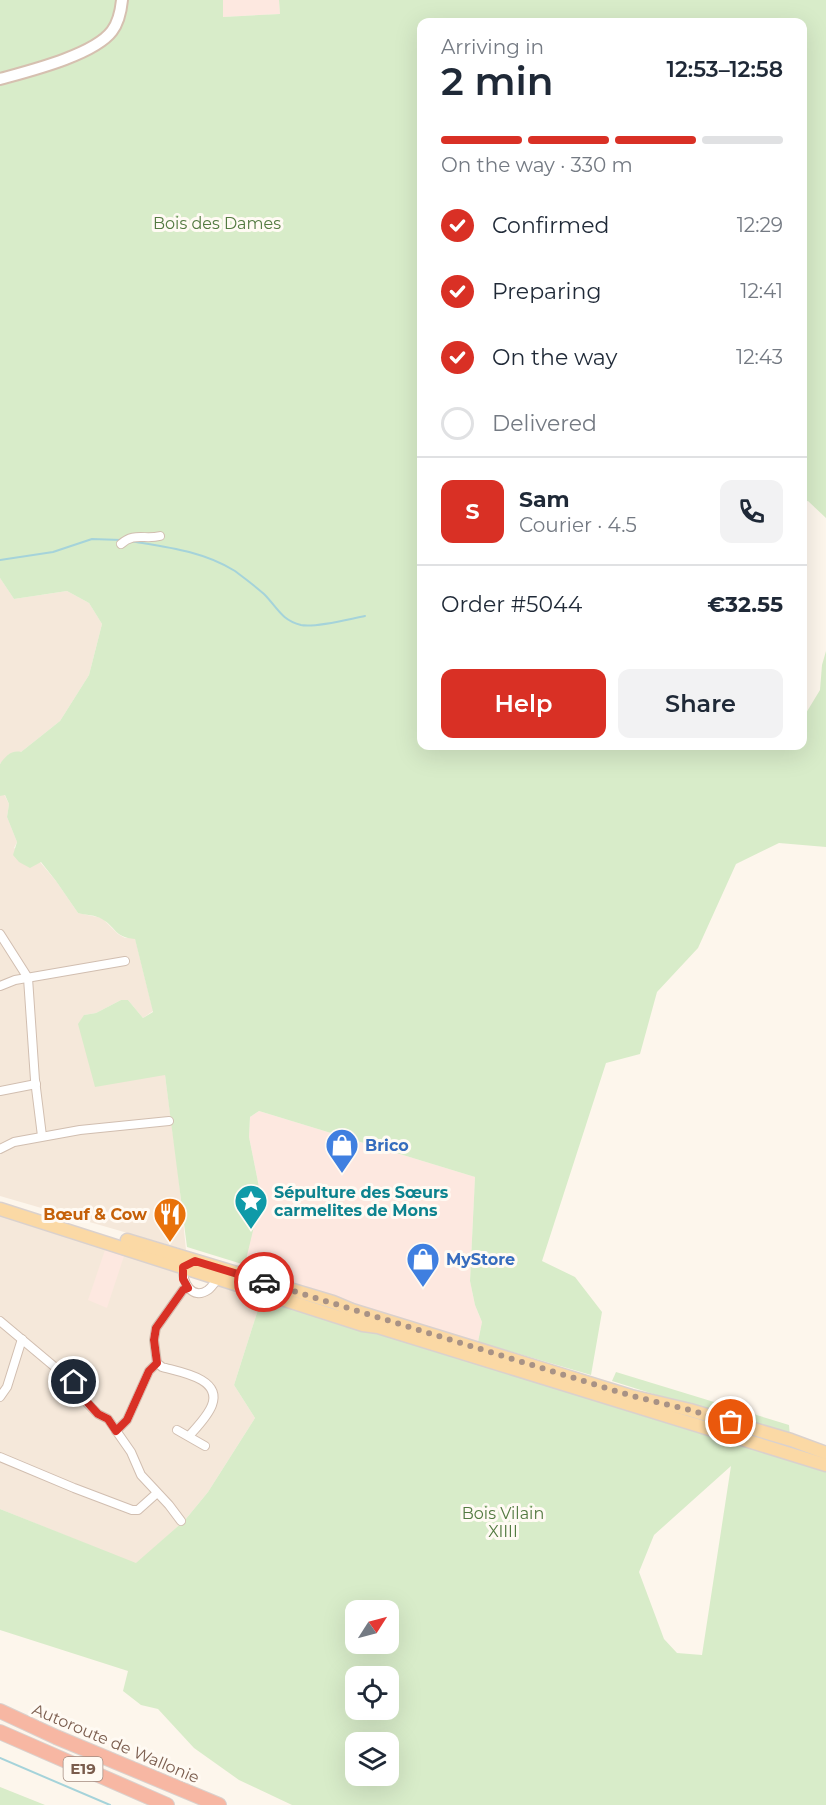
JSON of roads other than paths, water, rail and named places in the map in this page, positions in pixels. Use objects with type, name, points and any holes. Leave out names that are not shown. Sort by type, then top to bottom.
[{"type":"highway","name":"Autoroute de Wallonie","points":[[0,1711],[67,1742],[219,1805]]},
{"type":"highway","name":"E19","points":[[0,1732],[167,1805]]},
{"type":"main road","points":[[0,79],[85,51],[101,42],[113,30],[121,11],[122,0]]},
{"type":"main road","points":[[0,1201],[632,1396],[690,1410],[826,1453]]},
{"type":"main road","points":[[0,1209],[363,1325],[378,1326],[826,1464]]},
{"type":"street","points":[[124,541],[160,536]]},
{"type":"street","points":[[0,934],[28,978],[42,1136]]},
{"type":"street","points":[[0,986],[15,980],[125,961]]},
{"type":"street","points":[[0,1091],[36,1084]]},
{"type":"street","points":[[0,1149],[14,1142],[42,1136],[169,1121]]},
{"type":"street","points":[[195,1261],[183,1267],[183,1279],[188,1288],[204,1292],[218,1278]]},
{"type":"street","points":[[188,1288],[183,1290],[156,1328],[154,1340],[157,1363],[162,1367],[202,1379],[210,1388],[213,1398],[212,1405],[189,1436]]},
{"type":"street","points":[[0,1321],[61,1370],[74,1382],[92,1408],[108,1419],[131,1452],[141,1475],[181,1521]]},
{"type":"street","points":[[0,1396],[7,1387],[22,1339]]},
{"type":"street","points":[[116,1431],[127,1420],[149,1371],[157,1363]]},
{"type":"street","points":[[177,1430],[205,1446]]},
{"type":"street","points":[[0,1456],[132,1510],[138,1510],[157,1493]]},
{"type":"waterway","points":[[0,560],[53,552],[92,539],[121,540]]},
{"type":"waterway","points":[[130,541],[197,554],[223,564],[261,591],[284,616],[294,623],[307,626],[365,616]]},
{"type":"waterway","points":[[0,1758],[110,1805]]},
{"type":"place","name":"Brico","points":[[342,1174]]},
{"type":"place","name":"Sépulture des Sœurs carmelites de Mons","points":[[251,1230]]},
{"type":"place","name":"Bœuf & Cow","points":[[170,1243]]},
{"type":"place","name":"MyStore","points":[[423,1288]]},
{"type":"park label","name":"Bois des Dames","points":[[217,223]]},
{"type":"park label","name":"Bois Vilain XIIII","points":[[503,1522]]}]
